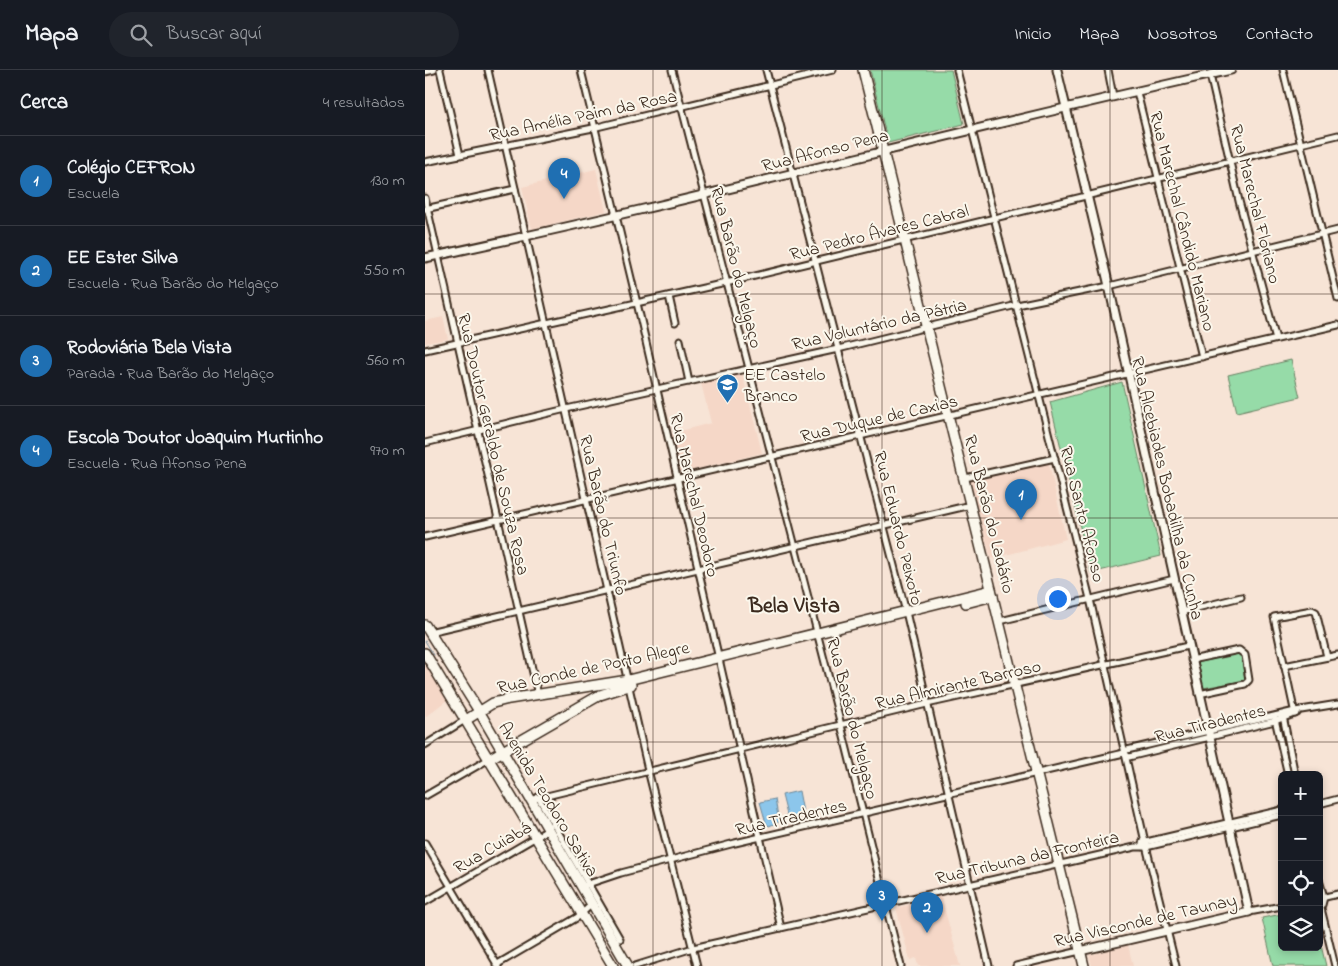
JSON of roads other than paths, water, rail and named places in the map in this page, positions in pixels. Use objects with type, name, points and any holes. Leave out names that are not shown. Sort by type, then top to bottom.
[{"type":"main road","name":"Rua Barão do Ladário","points":[[863,70],[885,151],[948,416],[1060,862],[1084,966]]},
{"type":"main road","name":"Rua Conde de Porto Alegre","points":[[466,720],[493,703],[509,698],[629,683],[992,593]]},
{"type":"main road","name":"Avenida Teodoro Sativa","points":[[427,628],[479,711],[501,751],[534,798],[548,830],[585,885],[592,904],[628,966]]},
{"type":"main road","name":"Avenida Teodoro Sativa","points":[[425,654],[613,966]]},
{"type":"main road","name":"Rua Conde de Porto Alegre","points":[[489,759],[600,695],[629,683]]},
{"type":"street","points":[[425,72],[435,70]]},
{"type":"street","points":[[439,70],[461,155]]},
{"type":"street","name":"Rua Barão do Triunfo","points":[[488,70],[507,146],[515,189],[648,770],[697,966]]},
{"type":"street","name":"Rua Marechal Deodoro","points":[[581,70],[593,128],[616,214],[741,748],[781,928]]},
{"type":"street","name":"Rua Barão do Melgaço","points":[[672,70],[841,725],[901,966]]},
{"type":"street","name":"Rua Eduardo Peixoto","points":[[766,70],[906,614],[989,966]]},
{"type":"street","name":"Rua Amélia Paim da Rosa","points":[[425,162],[593,128],[833,70]]},
{"type":"street","name":"Rua Santo Afonso","points":[[957,70],[1090,599],[1145,844],[1176,966]]},
{"type":"street","name":"Rua Alcebiades Bobadilha da Cunha","points":[[1057,70],[1086,197],[1109,286],[1127,374],[1249,912]]},
{"type":"street","points":[[1108,70],[1113,96]]},
{"type":"street","name":"Rua Afonso Pena","points":[[425,258],[705,195],[1066,107],[1231,70]]},
{"type":"street","points":[[1283,70],[1338,299]]},
{"type":"street","name":"Rua Marechal Floriano","points":[[1210,75],[1275,339]]},
{"type":"street","name":"Rua Marechal Cândido Mariano","points":[[1137,92],[1202,357]]},
{"type":"street","name":"Rua Pedro Ávares Cabral","points":[[425,350],[727,283],[1338,135]]},
{"type":"street","points":[[426,209],[515,189]]},
{"type":"street","name":"Rua Doutor Geraldo de Souza Rosa","points":[[425,198],[538,695]]},
{"type":"street","name":"Rua Voluntário da Pátria","points":[[425,443],[566,409],[838,349],[1017,305],[1109,286],[1338,230]]},
{"type":"street","points":[[669,296],[675,323]]},
{"type":"street","name":"Rua Duque de Caxias","points":[[425,537],[1338,325]]},
{"type":"street","points":[[680,340],[689,382]]},
{"type":"street","points":[[965,478],[1055,458]]},
{"type":"street","points":[[427,628],[518,611],[971,505]]},
{"type":"street","points":[[1000,620],[1174,578]]},
{"type":"street","points":[[1181,612],[1241,597]]},
{"type":"street","points":[[1295,713],[1274,617],[1312,610],[1316,612],[1327,657]]},
{"type":"street","name":"Rua Almirante Barroso","points":[[534,798],[927,704],[1188,646]]},
{"type":"street","points":[[1191,660],[1239,650],[1245,655],[1249,680],[1245,684],[1199,694]]},
{"type":"street","points":[[1284,666],[1338,655]]},
{"type":"street","name":"Rua Tiradentes","points":[[585,885],[761,838],[1124,753],[1127,750],[1275,719],[1301,710],[1338,704]]},
{"type":"street","points":[[1283,717],[1294,771]]},
{"type":"street","points":[[1275,719],[1287,771]]},
{"type":"street","points":[[425,745],[466,720]]},
{"type":"street","points":[[425,796],[489,759]]},
{"type":"street","points":[[534,798],[585,885],[620,938]]},
{"type":"street","points":[[1323,803],[1338,799]]},
{"type":"street","name":"Rua Tribuna da Fronteira","points":[[635,966],[693,948],[1060,862],[1135,847],[1278,811]]},
{"type":"street","name":"Rua Tribuna da Fronteira","points":[[1229,824],[1278,816]]},
{"type":"street","name":"Rua Cuiabá","points":[[425,902],[548,830]]},
{"type":"street","points":[[425,843],[496,966],[582,914],[592,904]]},
{"type":"street","points":[[1323,899],[1338,894]]},
{"type":"street","points":[[1322,906],[1335,966]]},
{"type":"street","name":"Rua Visconde de Taunay","points":[[1016,966],[1278,907]]},
{"type":"water","points":[[799,791],[803,812],[797,817],[788,819],[782,795]]},
{"type":"water","points":[[775,799],[779,822],[769,826],[766,823],[760,802]]},
{"type":"waterway","points":[[425,641],[434,655]]},
{"type":"place","name":"Escola Doutor Joaquim Murtinho","points":[[564,199]]},
{"type":"place","name":"EE Castelo Branco","points":[[728,403]]},
{"type":"place","name":"Colégio CEFRON","points":[[1021,520]]},
{"type":"place","name":"Rodoviária Bela Vista","points":[[882,921]]},
{"type":"place","name":"EE Ester Silva","points":[[927,933]]},
{"type":"district","name":"Bela Vista","points":[[794,604]]}]
